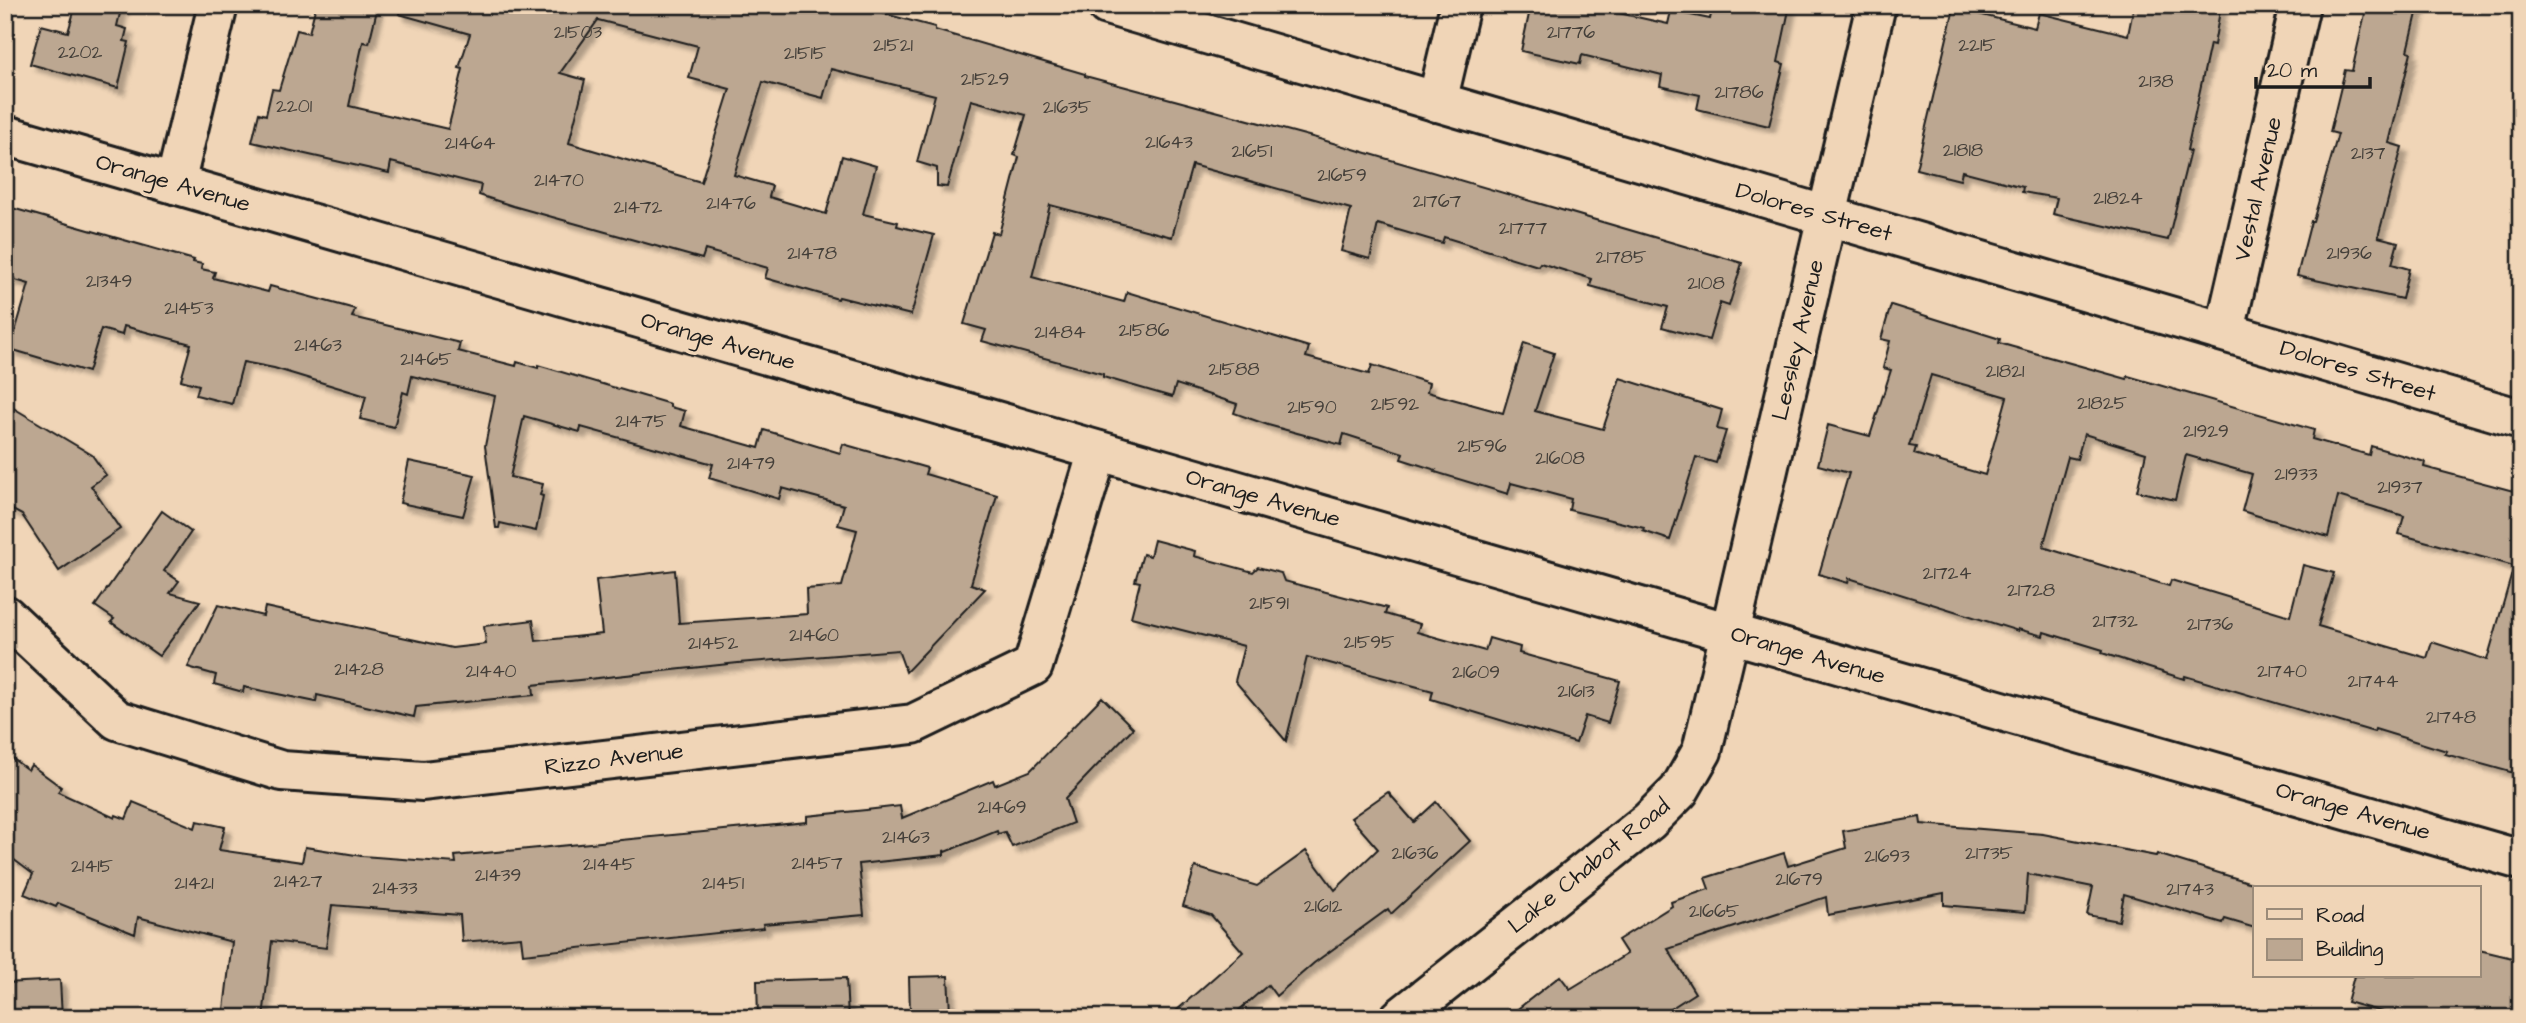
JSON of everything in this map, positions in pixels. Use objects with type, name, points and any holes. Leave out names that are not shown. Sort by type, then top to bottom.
[{"type":"street","points":[[175,184],[218,5]]},
{"type":"street","name":"Dolores Street","points":[[1107,5],[2521,419]]},
{"type":"street","points":[[1437,102],[1460,5]]},
{"type":"street","name":"Lessley Avenue","points":[[1730,634],[1876,5]]},
{"type":"street","name":"Vestal Avenue","points":[[2225,331],[2300,5]]},
{"type":"street","name":"Orange Avenue","points":[[5,135],[2521,860]]},
{"type":"street","name":"Rizzo Avenue","points":[[5,615],[117,720],[282,771],[423,781],[913,724],[1033,666],[1098,451]]},
{"type":"street","name":"Lake Chabot Road","points":[[1400,1018],[1649,821],[1679,791],[1702,751],[1730,634]]},
{"type":"building","points":[[76,5],[122,5],[117,26],[127,29],[124,41],[129,42],[118,88],[30,64],[41,25],[68,32]]},
{"type":"building","points":[[316,5],[354,5],[377,10],[369,43],[363,42],[349,106],[448,129],[463,69],[459,68],[470,34],[399,14],[400,5],[851,5],[935,27],[935,30],[1085,76],[1316,138],[1742,263],[1729,306],[1720,303],[1709,340],[1662,327],[1668,307],[1590,286],[1592,279],[1540,263],[1538,266],[1444,237],[1442,243],[1378,224],[1370,259],[1341,251],[1351,209],[1192,165],[1172,237],[1050,205],[1032,277],[1124,302],[1127,292],[1309,347],[1306,357],[1369,374],[1372,365],[1429,383],[1427,392],[1503,413],[1524,343],[1554,353],[1535,411],[1603,429],[1620,378],[1722,410],[1717,429],[1726,431],[1716,463],[1696,457],[1670,540],[1643,531],[1644,528],[1569,510],[1571,499],[1511,483],[1508,494],[1435,472],[1436,470],[1401,459],[1403,453],[1344,434],[1341,445],[1268,425],[1234,413],[1237,404],[1176,384],[1172,397],[1103,377],[1103,374],[982,341],[986,330],[964,324],[992,232],[999,234],[1019,157],[1014,155],[1026,115],[971,100],[947,187],[937,186],[937,168],[917,162],[935,95],[831,69],[823,98],[763,82],[734,175],[772,186],[769,197],[826,214],[842,156],[876,166],[863,214],[898,222],[897,226],[934,235],[911,315],[839,297],[838,299],[765,278],[768,268],[705,250],[702,259],[513,206],[479,195],[481,185],[391,162],[389,173],[252,142],[259,113],[266,115],[272,89],[279,90],[297,30],[309,33]],"holes":[[[598,20],[698,46],[689,78],[730,89],[701,182],[569,143],[585,80],[560,73]]]},
{"type":"building","points":[[1531,5],[1583,5],[1668,24],[1671,11],[1710,19],[1713,5],[1790,5],[1778,62],[1784,64],[1769,126],[1697,109],[1700,95],[1660,86],[1662,75],[1582,55],[1580,64],[1521,51]]},
{"type":"building","points":[[2134,5],[2221,5],[2214,45],[2210,44],[2187,150],[2190,151],[2168,240],[2053,214],[2057,198],[2022,192],[2023,187],[1962,171],[1960,180],[1916,169],[1954,8],[2035,28],[2039,13],[2128,35]]},
{"type":"building","points":[[2367,5],[2419,5],[2408,51],[2411,52],[2389,143],[2402,147],[2378,237],[2398,242],[2392,264],[2409,269],[2402,299],[2297,276],[2338,134],[2330,132],[2345,70],[2352,71]]},
{"type":"building","points":[[5,206],[194,260],[193,262],[202,264],[201,269],[215,272],[213,278],[268,292],[270,286],[355,309],[352,317],[460,343],[458,351],[516,366],[517,362],[538,368],[538,365],[670,404],[670,407],[685,411],[681,426],[759,448],[764,430],[840,453],[843,444],[927,468],[925,474],[997,495],[971,584],[985,589],[906,672],[898,650],[738,663],[533,685],[534,695],[416,707],[414,717],[317,695],[316,702],[244,687],[243,692],[214,684],[216,675],[188,667],[218,605],[263,616],[265,607],[452,648],[486,644],[484,626],[533,620],[536,641],[602,634],[596,580],[675,570],[679,623],[807,614],[806,589],[842,586],[857,530],[838,525],[844,505],[782,488],[779,499],[709,478],[713,464],[581,427],[580,432],[524,416],[510,477],[543,484],[536,531],[500,523],[499,528],[496,528],[485,446],[495,396],[412,376],[408,394],[403,392],[394,427],[360,419],[366,396],[274,368],[243,362],[232,404],[196,395],[199,385],[181,380],[191,344],[124,326],[122,335],[101,329],[88,372],[10,349],[29,284],[5,277]]},
{"type":"building","points":[[1891,305],[2000,339],[1999,343],[2127,379],[2128,376],[2314,430],[2312,439],[2369,455],[2371,446],[2425,462],[2424,467],[2521,493],[2521,568],[2399,534],[2404,516],[2338,496],[2328,537],[2242,511],[2252,474],[2186,455],[2175,500],[2137,491],[2146,453],[2084,434],[2077,459],[2068,457],[2043,547],[2169,586],[2171,580],[2290,616],[2303,565],[2334,573],[2318,626],[2427,658],[2432,642],[2487,660],[2512,573],[2521,574],[2521,775],[2445,754],[2447,751],[2375,729],[2374,732],[2185,676],[2184,679],[2044,632],[2043,636],[2018,631],[1849,578],[1848,583],[1819,574],[1849,473],[1818,465],[1828,425],[1870,436],[1891,370],[1883,368],[1890,341],[1881,339]],"holes":[[[1931,375],[2007,397],[1985,475],[1914,454],[1916,447],[1909,446]]]},
{"type":"building","points":[[5,403],[92,455],[106,475],[91,486],[120,529],[59,571],[22,515],[5,506]]},
{"type":"building","points":[[409,461],[475,475],[463,516],[400,503]]},
{"type":"building","points":[[162,511],[191,532],[164,571],[179,581],[170,593],[200,601],[159,656],[111,622],[114,619],[95,606]]},
{"type":"building","points":[[1154,540],[1195,551],[1194,556],[1253,572],[1258,567],[1281,573],[1284,581],[1387,608],[1385,614],[1420,624],[1417,632],[1485,651],[1489,638],[1520,647],[1519,653],[1620,681],[1608,723],[1585,716],[1576,743],[1431,699],[1433,691],[1307,657],[1286,741],[1235,681],[1244,646],[1131,617],[1140,582],[1135,581],[1143,554],[1150,556]]},
{"type":"building","points":[[1102,697],[1133,728],[1065,799],[1073,823],[1012,847],[1005,832],[998,834],[997,831],[945,852],[944,850],[944,855],[859,864],[864,915],[763,924],[764,928],[523,954],[521,937],[462,942],[460,915],[332,905],[326,948],[272,941],[263,1018],[223,1018],[232,942],[138,917],[135,934],[58,903],[56,907],[24,894],[33,874],[5,853],[5,753],[28,770],[31,765],[61,787],[58,792],[115,818],[116,815],[126,819],[133,802],[195,828],[197,821],[225,827],[219,850],[302,862],[305,847],[362,856],[456,863],[455,856],[807,822],[807,816],[900,806],[902,818],[993,780],[995,785],[1030,771]]},
{"type":"building","points":[[1388,792],[1414,822],[1436,802],[1470,841],[1391,914],[1388,909],[1314,963],[1276,996],[1268,985],[1230,1018],[1168,1018],[1243,952],[1211,915],[1183,906],[1195,867],[1257,886],[1306,851],[1335,890],[1378,849],[1351,818]]},
{"type":"building","points":[[1920,817],[1921,824],[2043,834],[2156,856],[2157,854],[2255,884],[2253,927],[2225,919],[2223,923],[2124,894],[2119,921],[2087,915],[2093,887],[2028,874],[2025,912],[1944,905],[1944,893],[1828,915],[1826,897],[1668,949],[1695,993],[1656,1018],[1506,1018],[1560,976],[1570,989],[1627,954],[1618,940],[1672,906],[1671,902],[1709,889],[1705,878],[1784,853],[1788,866],[1846,848],[1843,831]]},
{"type":"building","points":[[2480,950],[2521,960],[2521,1018],[2403,1018],[2347,1002],[2353,978],[2480,978]]},
{"type":"building","points":[[948,976],[950,1012],[910,1013],[909,977]]},
{"type":"building","points":[[846,978],[848,1018],[758,1018],[757,981]]},
{"type":"building","points":[[60,980],[62,1018],[5,1018],[5,983]]}]
